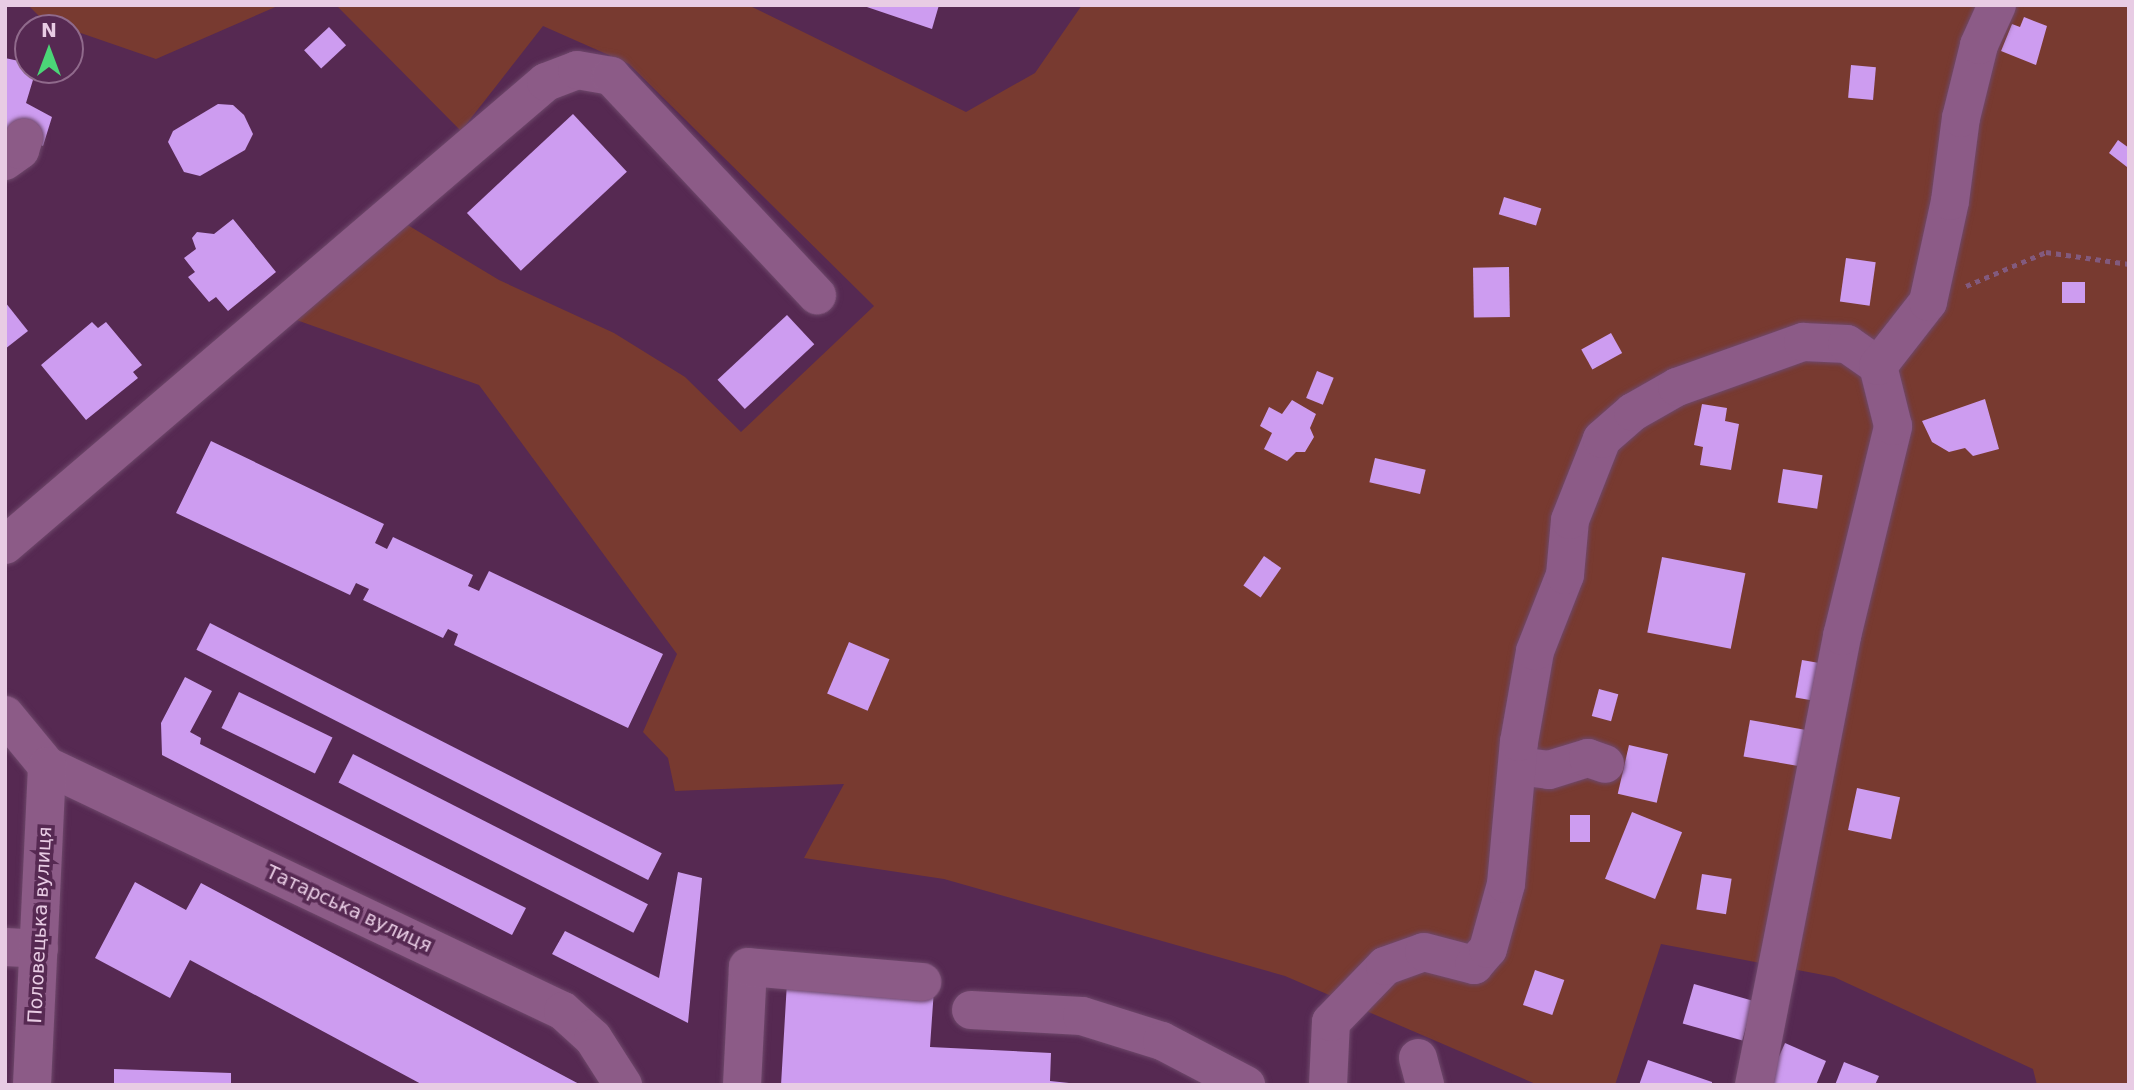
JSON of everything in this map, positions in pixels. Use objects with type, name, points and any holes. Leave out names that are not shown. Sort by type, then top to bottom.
[{"type":"street","points":[[1878,366],[1928,302],[1950,201],[1961,118],[1979,45],[1997,5]]},
{"type":"street","points":[[5,545],[546,82],[578,70],[611,76],[817,295]]},
{"type":"street","points":[[1328,1085],[1331,1022],[1385,966],[1424,952],[1474,965],[1488,949],[1506,884],[1517,766],[1535,651],[1565,575],[1570,520],[1602,439],[1633,411],[1677,387],[1803,342],[1847,344],[1878,366],[1893,426],[1842,636],[1754,1085]]},
{"type":"street","points":[[5,715],[47,766]]},
{"type":"street","points":[[1517,766],[1549,771],[1588,758],[1605,764]]},
{"type":"street","name":"Половецька вулиця","points":[[32,1085],[22,948],[47,766]]},
{"type":"street","name":"Татарська вулиця","points":[[47,766],[563,1011],[593,1038],[623,1085]]},
{"type":"street","points":[[742,1085],[748,967],[922,982]]},
{"type":"street","points":[[971,1010],[1082,1016],[1163,1041],[1245,1085]]},
{"type":"path","points":[[1928,302],[2046,252],[2129,264]]},
{"type":"shaded area","points":[[28,5],[280,5],[156,59],[84,34],[84,14],[37,14]]},
{"type":"shaded area","points":[[336,5],[748,5],[966,112],[1035,73],[1082,5],[2129,5],[2129,1085],[2037,1085],[2033,1069],[1834,977],[1661,944],[1615,1085],[1538,1085],[1285,976],[944,879],[804,858],[844,784],[675,791],[668,758],[643,732],[677,654],[479,385],[288,317],[401,221],[499,280],[614,333],[685,377],[741,432],[874,306],[629,64],[543,26],[461,131]]},
{"type":"building","points":[[861,5],[939,5],[932,29]]},
{"type":"building","points":[[2024,17],[2047,26],[2036,65],[2001,51],[2012,24],[2020,27]]},
{"type":"building","points":[[329,27],[346,45],[321,68],[304,50]]},
{"type":"building","points":[[5,58],[14,60],[14,84],[32,84],[26,103],[52,117],[43,146],[5,129]]},
{"type":"building","points":[[1851,65],[1876,67],[1873,100],[1848,98]]},
{"type":"building","points":[[218,104],[233,105],[244,115],[253,134],[245,150],[200,176],[184,172],[168,142],[173,131]]},
{"type":"building","points":[[573,114],[627,172],[521,271],[467,213]]},
{"type":"building","points":[[2118,140],[2129,148],[2127,167],[2109,153]]},
{"type":"building","points":[[1504,197],[1541,208],[1536,226],[1499,214]]},
{"type":"building","points":[[233,219],[276,272],[228,311],[216,297],[209,302],[188,277],[195,272],[184,258],[196,249],[192,238],[197,232],[214,234]]},
{"type":"building","points":[[1846,258],[1876,262],[1870,306],[1840,302]]},
{"type":"building","points":[[1509,267],[1510,317],[1474,318],[1473,268]]},
{"type":"building","points":[[2062,282],[2085,282],[2085,303],[2062,303]]},
{"type":"building","points":[[5,302],[28,331],[5,349]]},
{"type":"building","points":[[787,315],[814,344],[745,409],[718,380]]},
{"type":"building","points":[[92,322],[98,328],[106,322],[142,365],[133,372],[138,378],[86,420],[41,365]]},
{"type":"building","points":[[1611,333],[1622,353],[1592,370],[1581,349]]},
{"type":"building","points":[[1317,371],[1334,378],[1323,405],[1306,398]]},
{"type":"building","points":[[1985,399],[1999,449],[1973,456],[1965,448],[1949,452],[1932,442],[1922,421]]},
{"type":"building","points":[[1292,400],[1316,414],[1310,428],[1314,437],[1305,452],[1296,452],[1287,461],[1264,449],[1272,433],[1260,426],[1269,407],[1282,414]]},
{"type":"building","points":[[1702,404],[1727,408],[1725,421],[1739,424],[1731,470],[1700,465],[1703,447],[1694,445]]},
{"type":"building","points":[[211,441],[384,524],[375,543],[387,549],[393,537],[473,575],[468,586],[479,591],[489,571],[663,654],[628,728],[454,645],[458,634],[448,629],[443,638],[363,600],[369,589],[356,583],[350,595],[176,513]]},
{"type":"building","points":[[1375,458],[1426,470],[1420,494],[1369,482]]},
{"type":"building","points":[[1783,469],[1823,475],[1817,509],[1778,503]]},
{"type":"building","points":[[1264,556],[1281,568],[1261,598],[1243,585]]},
{"type":"building","points":[[1662,557],[1745,573],[1731,649],[1647,633]]},
{"type":"building","points":[[210,623],[662,853],[648,880],[196,650]]},
{"type":"building","points":[[849,642],[890,659],[868,711],[827,694]]},
{"type":"building","points":[[1802,660],[1824,664],[1817,701],[1795,697]]},
{"type":"building","points":[[185,677],[212,691],[190,732],[201,738],[200,744],[526,908],[512,935],[162,755],[161,723]]},
{"type":"building","points":[[1599,689],[1618,694],[1611,721],[1592,716]]},
{"type":"building","points":[[239,692],[332,738],[315,774],[221,728]]},
{"type":"building","points":[[1750,720],[1806,730],[1800,766],[1744,756]]},
{"type":"building","points":[[1629,745],[1668,754],[1657,803],[1618,794]]},
{"type":"building","points":[[353,754],[648,904],[633,933],[338,783]]},
{"type":"building","points":[[1857,788],[1900,797],[1891,839],[1848,830]]},
{"type":"building","points":[[1632,812],[1682,832],[1655,899],[1605,879]]},
{"type":"building","points":[[1570,815],[1590,815],[1590,842],[1570,842]]},
{"type":"building","points":[[678,872],[702,878],[688,1023],[552,954],[565,931],[659,978]]},
{"type":"building","points":[[1702,874],[1732,879],[1726,914],[1696,910]]},
{"type":"building","points":[[135,882],[186,910],[201,883],[581,1085],[423,1085],[190,960],[170,998],[95,958]]},
{"type":"building","points":[[1535,970],[1564,980],[1552,1015],[1523,1005]]},
{"type":"building","points":[[787,982],[934,989],[930,1047],[1051,1053],[1050,1081],[1088,1085],[781,1085]]},
{"type":"building","points":[[1694,984],[1754,1001],[1742,1041],[1683,1023]]},
{"type":"building","points":[[1785,1043],[1826,1061],[1816,1085],[1767,1083]]},
{"type":"building","points":[[1648,1060],[1712,1082],[1712,1085],[1639,1085]]},
{"type":"building","points":[[1844,1062],[1879,1076],[1875,1085],[1835,1085]]},
{"type":"building","points":[[114,1069],[231,1073],[231,1085],[114,1085]]}]
